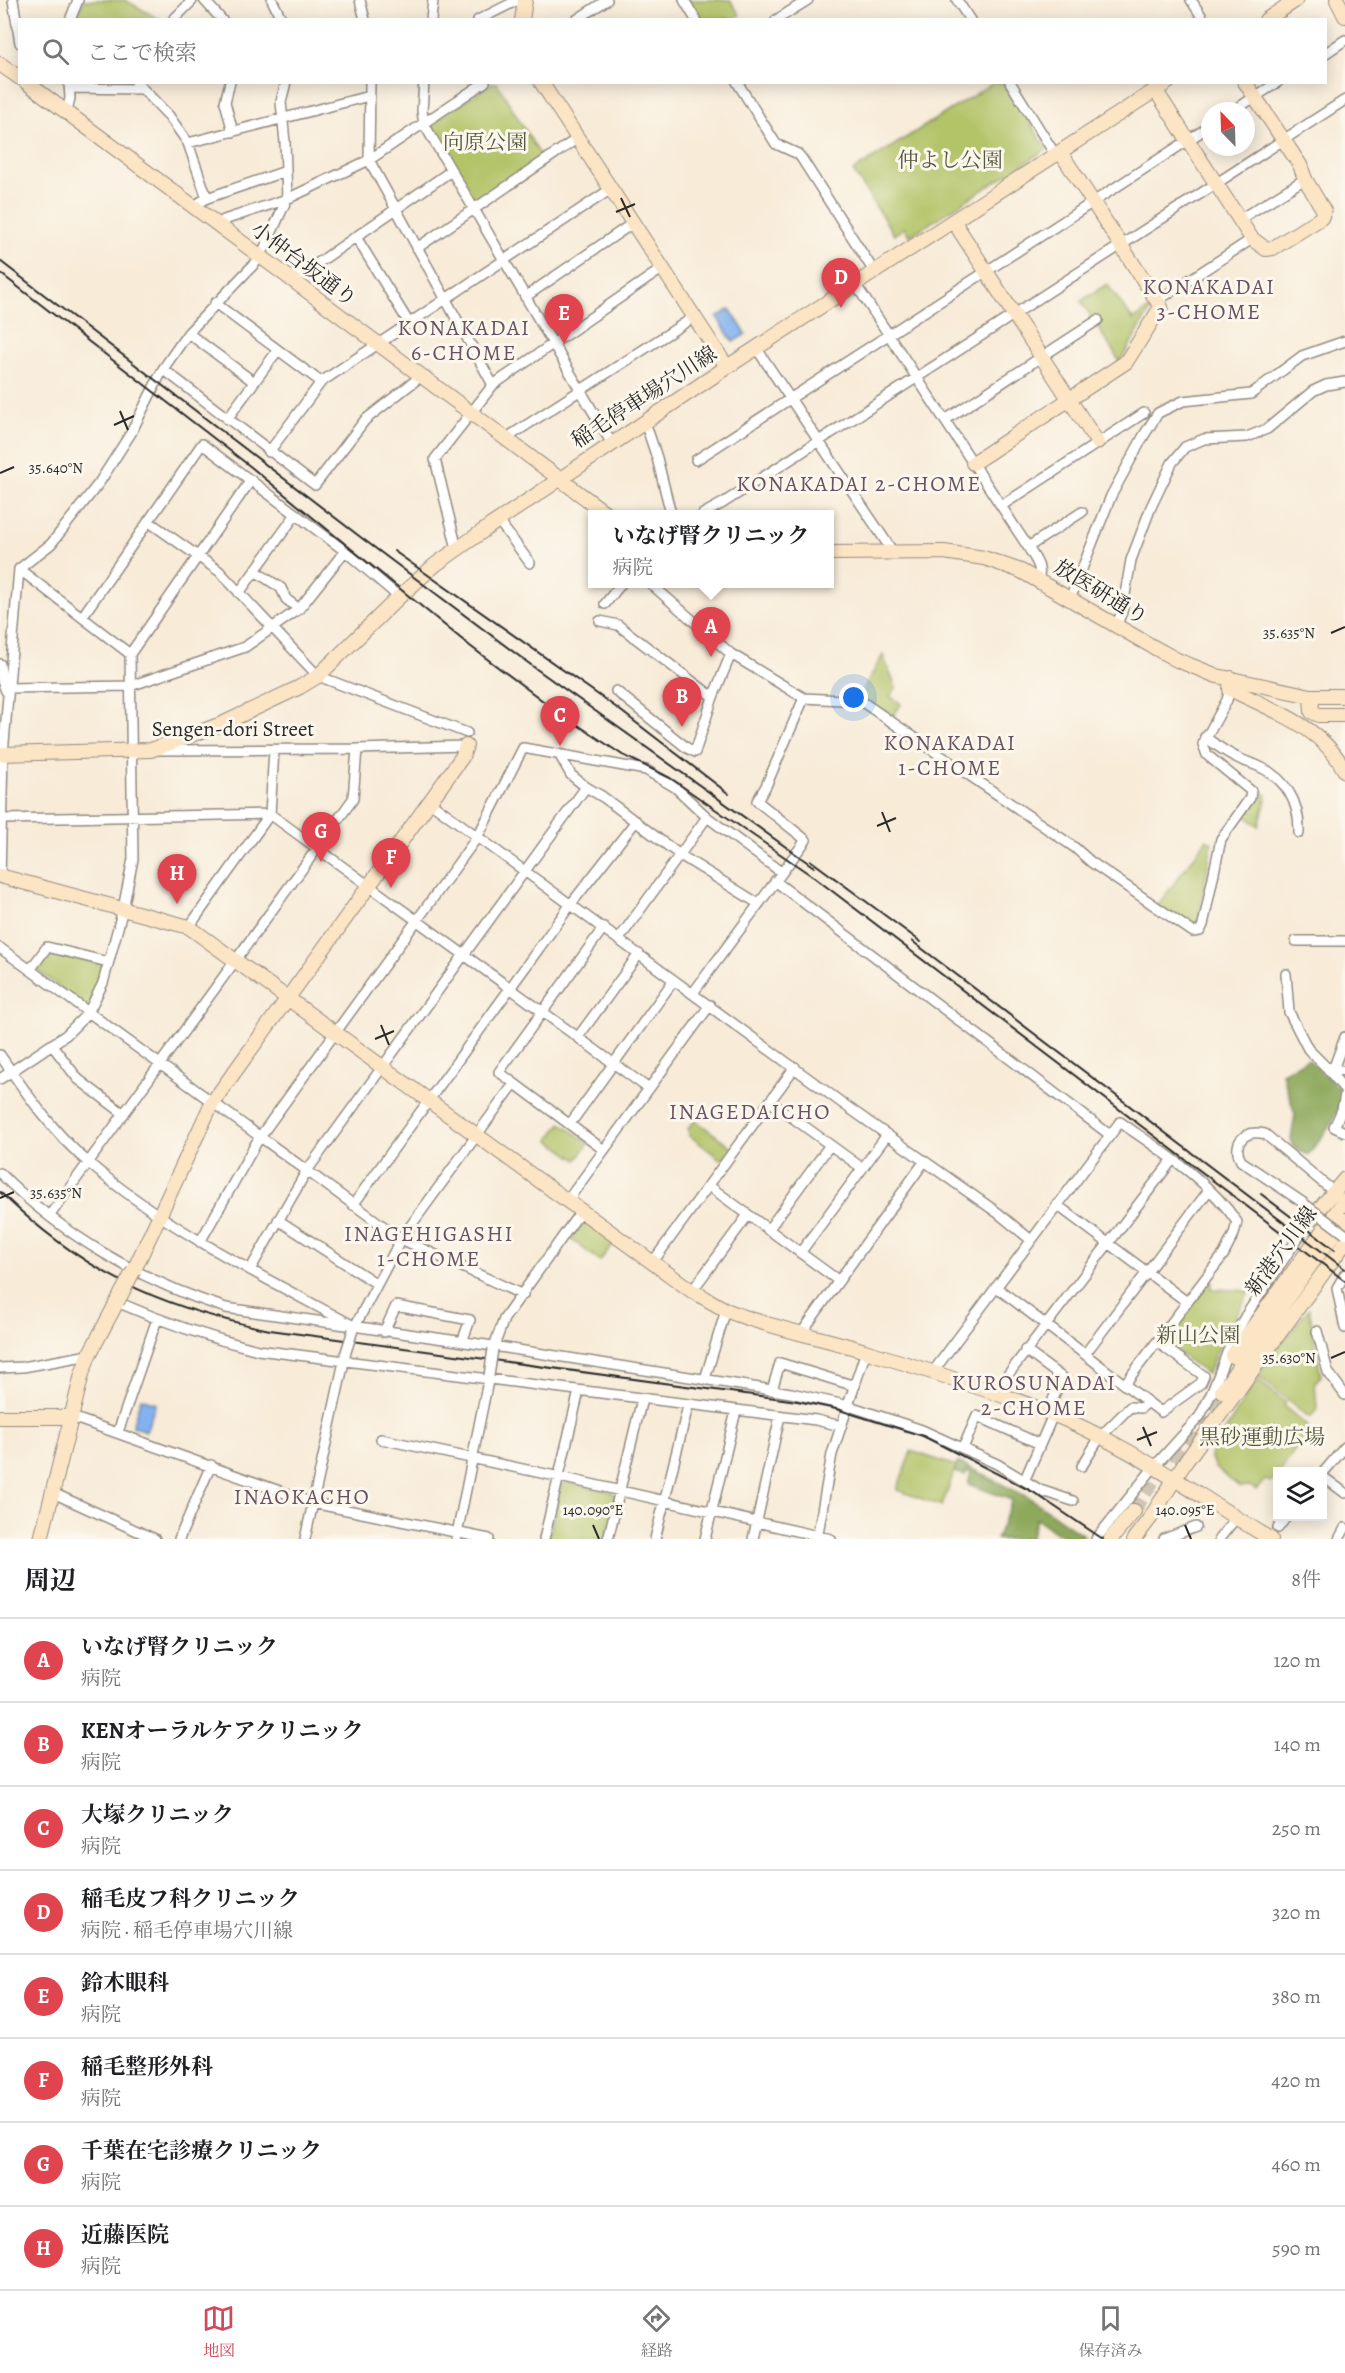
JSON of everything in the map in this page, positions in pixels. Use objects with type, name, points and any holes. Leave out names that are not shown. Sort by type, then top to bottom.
[{"type":"street","points":[[13,0],[18,31]]},
{"type":"street","points":[[71,18],[78,0]]},
{"type":"street","points":[[175,18],[193,0]]},
{"type":"street","points":[[204,0],[220,18]]},
{"type":"street","points":[[272,0],[281,18]]},
{"type":"street","points":[[431,18],[433,0]]},
{"type":"street","points":[[482,18],[518,0]]},
{"type":"street","points":[[522,18],[525,0]]},
{"type":"street","points":[[578,18],[596,3],[607,0]]},
{"type":"street","points":[[684,0],[695,18]]},
{"type":"street","points":[[779,18],[808,0]]},
{"type":"street","points":[[957,0],[969,18]]},
{"type":"street","points":[[1191,0],[1203,18]]},
{"type":"street","points":[[1269,18],[1296,0]]},
{"type":"street","points":[[1337,0],[1345,16]]},
{"type":"street","points":[[363,1],[365,18]]},
{"type":"street","points":[[1327,52],[1345,40]]},
{"type":"street","points":[[0,64],[18,77]]},
{"type":"street","name":"小仲台坂通り","points":[[29,84],[558,478]]},
{"type":"street","points":[[230,84],[225,102],[233,132]]},
{"type":"street","points":[[286,84],[281,102],[288,199],[260,258],[188,333],[163,369],[131,433],[99,483],[51,544],[19,569],[1,754],[3,819],[0,877],[189,927],[692,1292],[726,1310],[800,1335],[866,1351],[1050,1414],[1100,1437],[1154,1467],[1236,1518],[1274,1534],[1283,1521]]},
{"type":"street","points":[[370,84],[369,160],[493,385]]},
{"type":"street","points":[[424,84],[422,111],[424,124],[612,444]]},
{"type":"street","points":[[219,226],[224,220],[288,199],[369,160],[482,84]]},
{"type":"street","points":[[542,84],[727,367]]},
{"type":"street","points":[[737,84],[776,144],[798,154],[802,159],[875,273]]},
{"type":"street","points":[[974,463],[1126,362],[1161,307],[1094,202],[1058,154],[1011,84]]},
{"type":"street","name":"稲毛停車場穴川線","points":[[151,750],[224,723],[281,697],[318,676],[399,597],[457,549],[558,478],[1165,84]]},
{"type":"street","points":[[1156,91],[1252,239],[1266,249],[1273,248],[1321,218],[1324,211],[1300,165],[1246,84]]},
{"type":"street","points":[[1246,102],[1275,84]]},
{"type":"street","points":[[67,111],[69,86],[138,86],[169,116],[188,143],[207,198]]},
{"type":"street","points":[[188,143],[369,96]]},
{"type":"street","points":[[709,510],[1345,100]]},
{"type":"street","points":[[696,460],[1201,132]]},
{"type":"street","points":[[417,248],[578,138]]},
{"type":"street","points":[[192,207],[207,198],[286,171]]},
{"type":"street","points":[[292,280],[451,171]]},
{"type":"street","points":[[1240,219],[1305,178]]},
{"type":"street","points":[[269,452],[321,382],[611,189]]},
{"type":"street","points":[[954,222],[1097,442]]},
{"type":"street","points":[[525,297],[633,223]]},
{"type":"street","points":[[356,237],[410,323]]},
{"type":"street","points":[[1157,301],[1252,239]]},
{"type":"street","points":[[457,549],[435,459],[493,385],[663,268]]},
{"type":"street","points":[[856,285],[1028,547],[1040,567],[1041,572],[1038,579]]},
{"type":"street","points":[[215,303],[321,382]]},
{"type":"street","points":[[505,439],[694,317]]},
{"type":"street","points":[[945,420],[1098,320]]},
{"type":"street","points":[[188,333],[254,382]]},
{"type":"street","points":[[1070,599],[1111,496],[1158,413],[1183,401],[1251,394],[1302,356],[1345,341]]},
{"type":"street","points":[[757,349],[893,552]]},
{"type":"street","points":[[227,419],[278,350]]},
{"type":"street","points":[[163,369],[315,485],[365,420],[420,377]]},
{"type":"street","points":[[1116,626],[1122,612],[1131,560],[1150,507],[1172,463],[1185,447],[1204,439],[1246,437],[1267,429],[1313,391],[1326,385],[1345,381]]},
{"type":"street","points":[[1001,506],[1143,413]]},
{"type":"street","points":[[645,422],[657,458],[669,510]]},
{"type":"street","points":[[82,617],[202,444],[345,551],[399,597]]},
{"type":"street","points":[[558,478],[602,510]]},
{"type":"street","points":[[0,1079],[66,1035],[88,1013],[103,983],[123,909],[133,860],[130,654],[251,480]]},
{"type":"street","points":[[1028,547],[1082,512]]},
{"type":"street","points":[[239,593],[296,514]]},
{"type":"street","points":[[498,520],[530,563]]},
{"type":"street","points":[[41,1539],[82,1374],[89,1355],[134,1269],[212,1103],[462,758],[466,740],[318,676],[219,571],[148,521]]},
{"type":"street","points":[[8,691],[130,686],[245,647],[299,609],[345,551]]},
{"type":"street","name":"放医研通り","points":[[834,553],[944,552],[975,556],[1004,564],[1038,579],[1177,660],[1230,683],[1311,696],[1345,696]]},
{"type":"street","points":[[19,569],[130,654]]},
{"type":"street","points":[[255,571],[281,588],[286,599],[299,609]]},
{"type":"street","points":[[605,604],[618,588]]},
{"type":"street","points":[[656,588],[731,654],[804,698],[861,700],[1193,932],[1200,931],[1203,925],[1221,838],[1250,798],[1251,791],[1207,754],[1203,744],[1227,700],[1230,683],[1313,732],[1326,744],[1345,771]]},
{"type":"street","points":[[600,621],[618,625],[713,697]]},
{"type":"street","points":[[616,691],[695,752],[713,697],[731,654]]},
{"type":"street","points":[[0,664],[2,681],[8,691]]},
{"type":"street","points":[[1311,696],[1312,711],[1319,716],[1345,715]]},
{"type":"street","points":[[693,993],[806,840],[757,801],[766,786],[804,698]]},
{"type":"street","points":[[1205,737],[1237,758],[1260,766],[1277,777],[1293,796],[1299,816],[1299,833]]},
{"type":"street","name":"Sengen-dori Street","points":[[1,754],[131,750],[357,749],[466,740]]},
{"type":"street","points":[[200,1242],[259,1138],[478,836],[523,748],[646,770],[675,787],[707,817],[781,872]]},
{"type":"street","points":[[50,1215],[353,799],[357,749]]},
{"type":"street","points":[[189,927],[270,814],[274,750]]},
{"type":"street","points":[[559,754],[571,776],[680,855],[759,904]]},
{"type":"street","points":[[250,1270],[306,1172],[586,787]]},
{"type":"street","points":[[429,802],[604,927],[924,1162],[998,1213],[1031,1240]]},
{"type":"street","points":[[3,819],[270,814],[649,1089]]},
{"type":"street","points":[[619,939],[707,817]]},
{"type":"street","points":[[353,1205],[571,904],[636,821]]},
{"type":"street","points":[[775,881],[1110,1135]]},
{"type":"street","points":[[604,927],[499,1072],[604,1150]]},
{"type":"street","points":[[1296,941],[1345,941]]},
{"type":"street","points":[[30,970],[47,947],[108,962]]},
{"type":"street","points":[[0,948],[401,1239],[523,1295]]},
{"type":"street","points":[[578,1037],[639,954]]},
{"type":"street","points":[[1286,974],[1289,1012],[1308,1049],[1330,1067],[1345,1092],[1342,1110],[1334,1126],[1345,1132]]},
{"type":"street","points":[[570,1124],[674,980]]},
{"type":"street","points":[[567,1201],[710,1005]]},
{"type":"street","points":[[1330,1067],[1345,1037]]},
{"type":"street","points":[[52,1045],[78,1079],[124,1113]]},
{"type":"street","points":[[0,1055],[53,1127],[88,1163],[159,1217],[354,1329]]},
{"type":"street","points":[[652,1263],[795,1067]]},
{"type":"street","points":[[1330,1067],[1345,1071]]},
{"type":"street","points":[[306,1539],[345,1358],[354,1329],[401,1239],[514,1083]]},
{"type":"street","points":[[771,1102],[862,1168]]},
{"type":"street","points":[[932,1373],[1120,1122],[1173,1159],[1209,1190],[1229,1210],[1237,1222],[1224,1254],[1124,1385]]},
{"type":"street","points":[[1339,1196],[1265,1134],[1255,1131],[1244,1136],[1239,1144],[1237,1154],[1241,1161],[1345,1234]]},
{"type":"street","points":[[800,1254],[887,1135]]},
{"type":"street","points":[[768,1230],[830,1145]]},
{"type":"street","points":[[994,1393],[1173,1159]]},
{"type":"street","points":[[800,1335],[924,1162]]},
{"type":"street","points":[[0,1173],[85,1241],[181,1293],[226,1308],[354,1329],[462,1342],[705,1379],[772,1390],[849,1407],[922,1430],[1025,1479],[1044,1492],[1073,1501]]},
{"type":"street","points":[[1096,1539],[1154,1467],[1200,1416],[1232,1340],[1246,1316],[1311,1219],[1339,1196],[1345,1179]]},
{"type":"street","points":[[709,1186],[839,1281]]},
{"type":"street","points":[[1085,1354],[1209,1190]]},
{"type":"street","name":"新港穴川線","points":[[1232,1356],[1339,1196]]},
{"type":"street","points":[[1057,1205],[1187,1302]]},
{"type":"street","points":[[456,1536],[489,1378],[493,1348],[504,1319],[581,1211]]},
{"type":"street","points":[[692,1292],[748,1215]]},
{"type":"street","points":[[278,1220],[377,1284]]},
{"type":"street","name":"新港穴川線","points":[[1222,1391],[1305,1272],[1345,1220]]},
{"type":"street","points":[[1123,1539],[1174,1479],[1345,1243]]},
{"type":"street","points":[[1345,1274],[1337,1288],[1345,1324]]},
{"type":"street","points":[[996,1287],[1161,1412],[1201,1383],[1204,1376],[1157,1342]]},
{"type":"street","points":[[117,1302],[157,1319],[258,1350],[345,1358],[688,1406],[816,1420],[841,1426]]},
{"type":"street","points":[[384,1332],[396,1306],[470,1320],[462,1342]]},
{"type":"street","points":[[705,1379],[726,1310]]},
{"type":"street","points":[[118,1432],[157,1319]]},
{"type":"street","points":[[1317,1331],[1328,1372],[1345,1395]]},
{"type":"street","points":[[1025,1350],[1064,1379],[1057,1389],[1040,1444],[1025,1479]]},
{"type":"street","points":[[818,1537],[832,1454],[866,1351]]},
{"type":"street","points":[[0,1368],[22,1367],[89,1355]]},
{"type":"street","points":[[772,1390],[780,1363],[855,1386]]},
{"type":"street","points":[[544,1539],[579,1391]]},
{"type":"street","points":[[608,1539],[642,1399]]},
{"type":"street","points":[[1082,1466],[1100,1437],[1130,1407],[1141,1408],[1148,1402]]},
{"type":"street","points":[[655,1539],[688,1406]]},
{"type":"street","points":[[705,1539],[736,1411]]},
{"type":"street","points":[[753,1539],[780,1416]]},
{"type":"street","points":[[963,1448],[977,1416],[1040,1444]]},
{"type":"street","points":[[0,1417],[72,1417],[313,1503],[456,1536],[489,1539]]},
{"type":"street","points":[[381,1439],[560,1476],[831,1539]]},
{"type":"street","points":[[1327,1470],[1345,1447]]},
{"type":"street","points":[[179,1539],[211,1466]]},
{"type":"street","points":[[1327,1478],[1345,1493]]},
{"type":"street","points":[[53,1494],[155,1539]]},
{"type":"street","points":[[1111,1539],[1142,1515]]},
{"type":"street","points":[[1134,1539],[1142,1515]]},
{"type":"street","points":[[1141,1539],[1142,1515]]},
{"type":"street","points":[[1219,1539],[1236,1518]]},
{"type":"street","points":[[1164,1539],[1196,1527]]},
{"type":"street","points":[[1339,1539],[1345,1528]]},
{"type":"green space","points":[[83,0],[125,0],[157,18],[76,18]]},
{"type":"green space","points":[[688,0],[730,0],[740,15],[735,18],[699,18]]},
{"type":"green space","name":"向原公園","points":[[490,84],[498,84],[540,155],[539,161],[478,202],[472,200],[430,129],[432,123]]},
{"type":"green space","name":"仲よし公園","points":[[991,84],[1006,84],[1047,149],[910,236],[904,228],[894,235],[853,171]]},
{"type":"green space","points":[[1107,284],[1133,320],[1153,306],[1120,362],[1081,301]]},
{"type":"green space","points":[[883,655],[896,688],[890,696],[901,704],[892,718],[859,697]]},
{"type":"green space","points":[[1258,787],[1267,796],[1259,826],[1241,813]]},
{"type":"green space","points":[[1207,839],[1212,843],[1197,927],[1191,929],[1157,906]]},
{"type":"green space","points":[[48,952],[102,963],[104,967],[90,1004],[85,1007],[36,969]]},
{"type":"green space","points":[[1308,1059],[1343,1092],[1334,1118],[1308,1155],[1294,1147],[1291,1139],[1295,1114],[1282,1073]]},
{"type":"green space","points":[[695,1120],[733,1148],[725,1158],[720,1159],[689,1135],[688,1129]]},
{"type":"green space","points":[[561,1123],[589,1143],[577,1160],[549,1140]]},
{"type":"green space","points":[[581,1218],[615,1242],[600,1261],[568,1237]]},
{"type":"green space","name":"新山公園","points":[[1212,1280],[1212,1289],[1250,1291],[1224,1337],[1207,1374],[1165,1343],[1164,1338],[1207,1282]]},
{"type":"green space","points":[[1309,1308],[1321,1376],[1315,1382],[1317,1409],[1310,1418],[1257,1375]]},
{"type":"green space","name":"黒砂運動広場","points":[[1257,1379],[1285,1402],[1285,1407],[1309,1428],[1284,1467],[1273,1467],[1272,1482],[1265,1480],[1256,1490],[1250,1486],[1240,1487],[1215,1468],[1210,1455]]},
{"type":"green space","points":[[911,1451],[956,1466],[942,1506],[897,1490]]},
{"type":"green space","points":[[958,1462],[1031,1499],[1083,1535],[1080,1539],[1066,1539],[1036,1519],[1030,1539],[996,1539],[1012,1500],[968,1484],[971,1473],[967,1471],[965,1475],[954,1472]]},
{"type":"green space","points":[[566,1482],[612,1492],[616,1496],[606,1539],[548,1539],[561,1485]]},
{"type":"water","points":[[730,309],[746,334],[733,342],[717,317]]},
{"type":"water","points":[[141,1398],[156,1403],[146,1431],[132,1426]]},
{"type":"tunnel","points":[[1176,1462],[1222,1391]]},
{"type":"tunnel","points":[[1134,1511],[1176,1444]]},
{"type":"railway","points":[[0,261],[535,668],[814,867]]},
{"type":"railway","points":[[0,273],[251,467],[470,646],[551,707],[621,754],[670,778],[815,878],[1345,1281]]},
{"type":"railway","points":[[394,551],[617,708],[729,794]]},
{"type":"railway","points":[[810,860],[921,942]]},
{"type":"railway","points":[[912,941],[1345,1269]]},
{"type":"railway","points":[[0,1192],[61,1244],[92,1265],[157,1297],[192,1310],[270,1330],[797,1401],[836,1409],[923,1436],[1033,1492],[1103,1539]]},
{"type":"railway","points":[[1261,1194],[1335,1250]]},
{"type":"place","name":"稲毛皮フ科クリニック","points":[[841,308]]},
{"type":"place","name":"鈴木眼科","points":[[564,344]]},
{"type":"place","name":"いなげ腎クリニック","points":[[711,657]]},
{"type":"place","name":"KENオーラルケアクリニック","points":[[682,727]]},
{"type":"place","name":"大塚クリニック","points":[[560,746]]},
{"type":"place","name":"千葉在宅診療クリニック","points":[[321,862]]},
{"type":"place","name":"稲毛整形外科","points":[[391,888]]},
{"type":"place","name":"近藤医院","points":[[177,904]]},
{"type":"district","name":"KONAKADAI 3-CHOME","points":[[1209,298]]},
{"type":"district","name":"KONAKADAI 6-CHOME","points":[[464,340]]},
{"type":"district","name":"KONAKADAI 2-CHOME","points":[[859,483]]},
{"type":"district","name":"KONAKADAI 1-CHOME","points":[[950,754]]},
{"type":"district","name":"INAGEDAICHO","points":[[750,1111]]},
{"type":"district","name":"INAGEHIGASHI 1-CHOME","points":[[429,1246]]},
{"type":"district","name":"KUROSUNADAI 2-CHOME","points":[[1034,1394]]},
{"type":"district","name":"INAOKACHO","points":[[302,1496]]}]
